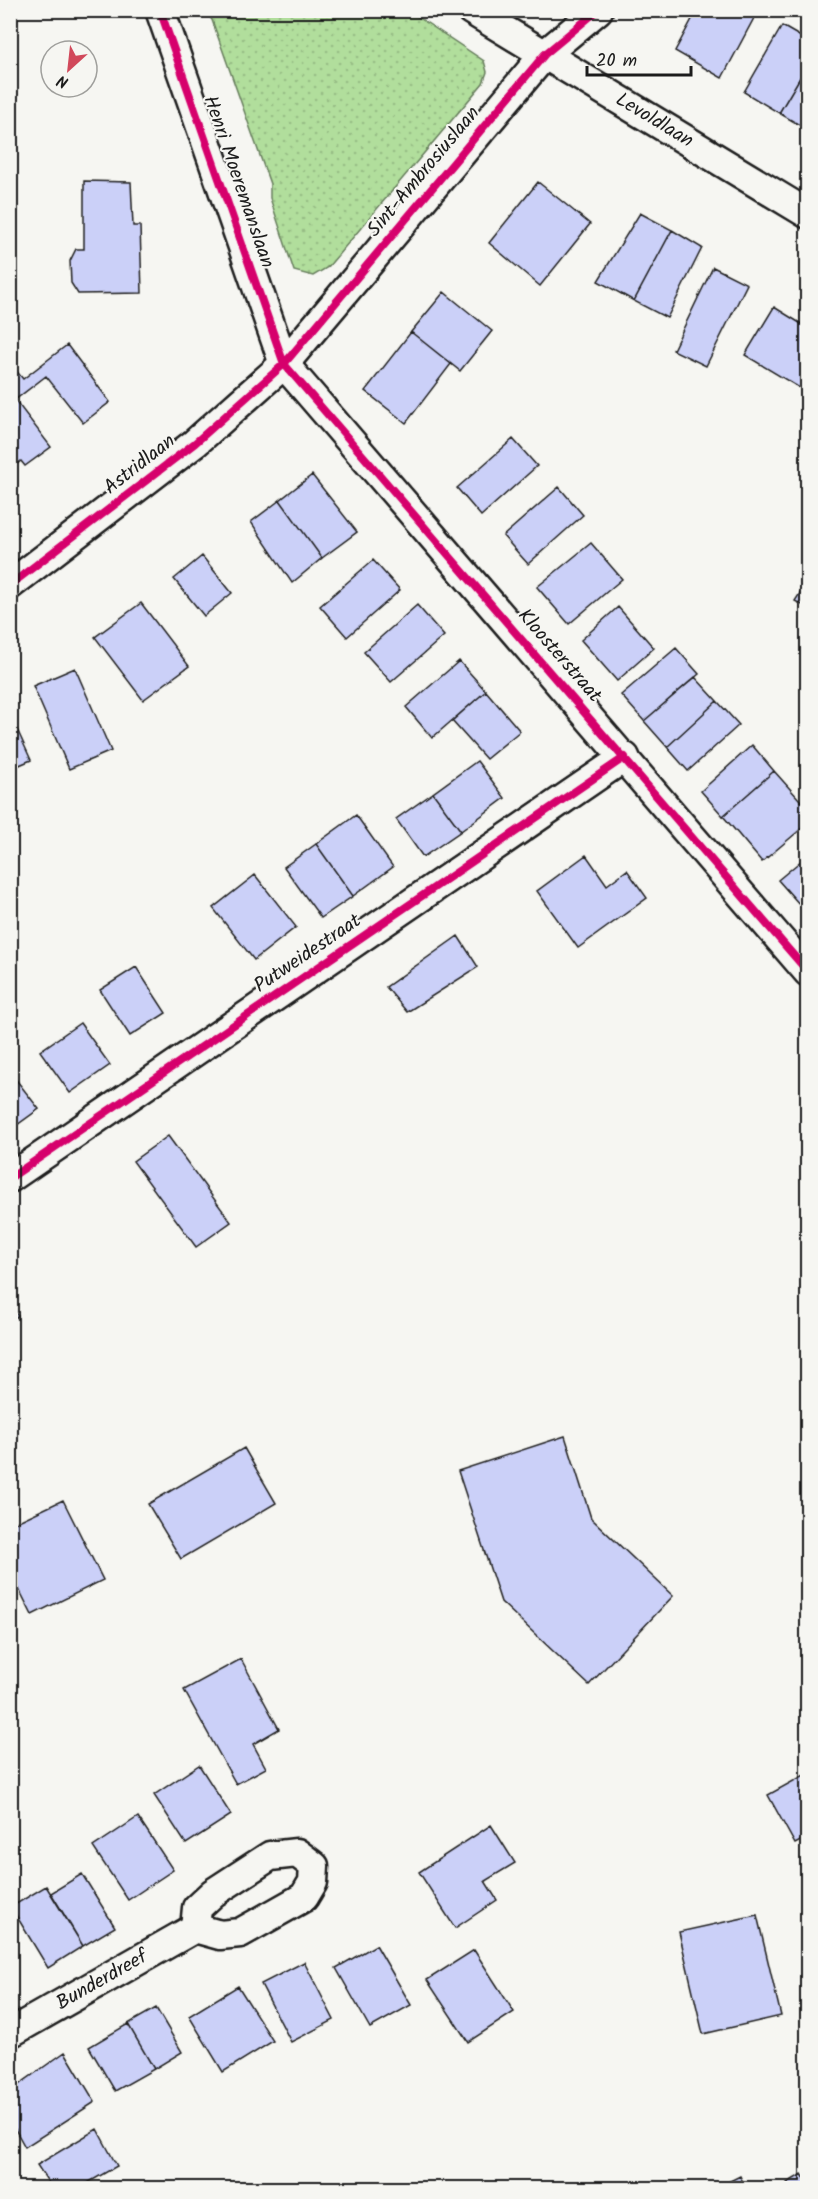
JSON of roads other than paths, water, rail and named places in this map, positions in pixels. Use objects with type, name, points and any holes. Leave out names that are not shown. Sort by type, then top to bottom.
[{"type":"street","name":"Henri Moeremanslaan","points":[[160,10],[284,364]]},
{"type":"street","name":"Levoldlaan","points":[[471,10],[807,214]]},
{"type":"street","name":"Sint-Ambrosiuslaan","points":[[284,364],[545,54],[598,10]]},
{"type":"street","name":"Astridlaan","points":[[10,585],[195,443],[284,364]]},
{"type":"street","name":"Kloosterstraat","points":[[284,364],[625,757],[807,972]]},
{"type":"street","name":"Putweidestraat","points":[[10,1178],[625,757]]},
{"type":"street","name":"Bunderdreef","points":[[10,2033],[195,1928]]}]
